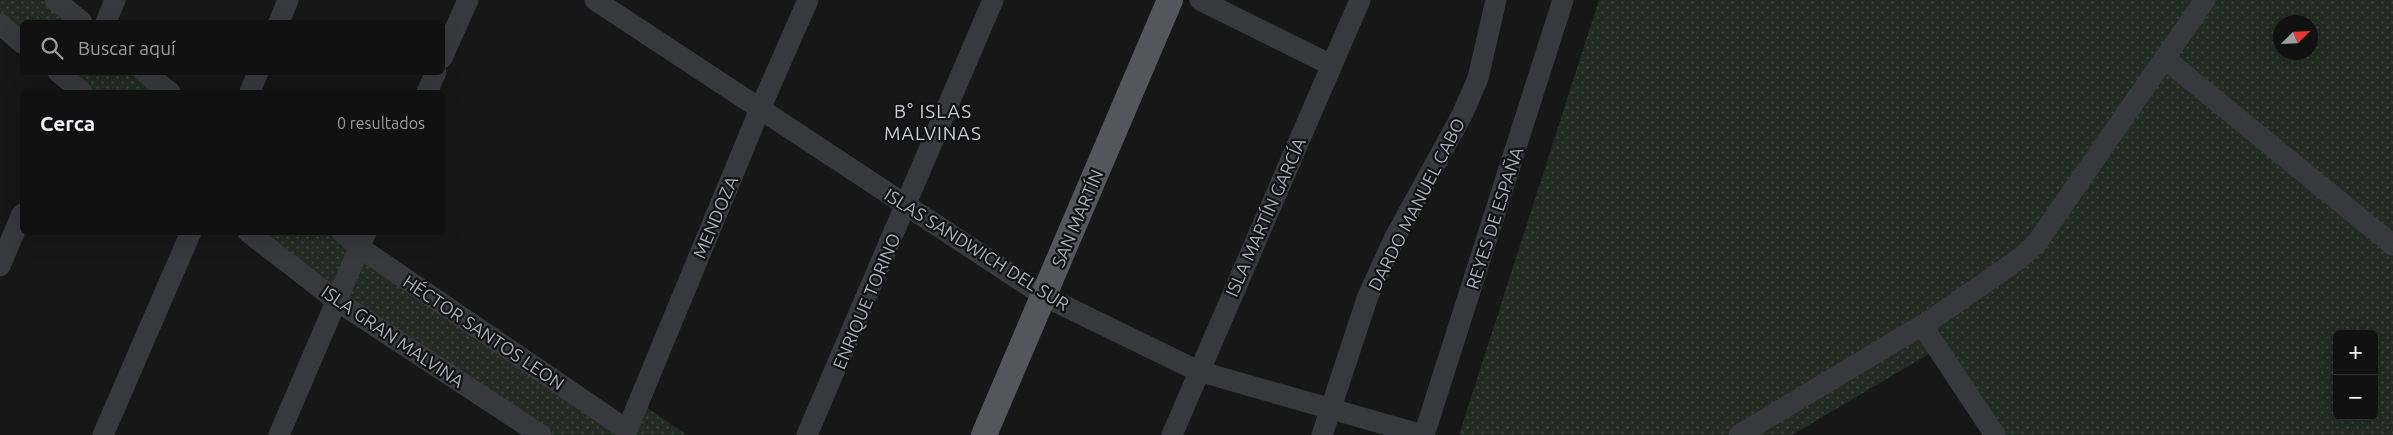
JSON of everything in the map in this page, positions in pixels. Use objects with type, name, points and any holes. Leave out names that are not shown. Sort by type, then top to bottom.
[{"type":"main road","name":"SAN MARTÍN","points":[[984,435],[1170,0]]},
{"type":"street","points":[[54,0],[79,20]]},
{"type":"street","points":[[107,20],[115,0]]},
{"type":"street","points":[[280,20],[288,0]]},
{"type":"street","points":[[445,51],[468,0]]},
{"type":"street","name":"ISLAS SANDWICH DEL SUR","points":[[595,0],[1044,296],[1198,371],[1423,435]]},
{"type":"street","name":"MENDOZA","points":[[626,432],[760,108],[808,0]]},
{"type":"street","name":"ENRIQUE TORINO","points":[[808,435],[993,0]]},
{"type":"street","points":[[1200,0],[1331,65]]},
{"type":"street","name":"ISLA MARTÍN GARCÍA","points":[[1172,435],[1198,371],[1360,0]]},
{"type":"street","name":"DARDO MANUEL CABO","points":[[1322,435],[1372,288],[1395,237],[1462,115],[1478,78],[1496,0]]},
{"type":"street","name":"REYES DE ESPAÑA","points":[[1423,435],[1563,0]]},
{"type":"street","points":[[1739,435],[1922,325],[2019,259],[2036,244],[2205,0]]},
{"type":"street","points":[[0,24],[20,41]]},
{"type":"street","points":[[2164,58],[2393,246]]},
{"type":"street","points":[[62,75],[80,87]]},
{"type":"street","points":[[148,75],[167,90]]},
{"type":"street","points":[[251,90],[257,75]]},
{"type":"street","points":[[428,90],[435,75]]},
{"type":"street","points":[[2,256],[20,218]]},
{"type":"street","points":[[103,435],[189,235]]},
{"type":"street","name":"ISLA GRAN MALVINA","points":[[252,235],[336,301],[541,435]]},
{"type":"street","name":"HÉCTOR SANTOS LEON","points":[[350,235],[362,240],[626,432]]},
{"type":"street","points":[[279,435],[362,240]]},
{"type":"street","points":[[1922,325],[1995,435]]},
{"type":"shaded area","points":[[0,0],[54,0],[79,20],[20,20],[20,40],[0,24]]},
{"type":"shaded area","points":[[1599,0],[2393,0],[2393,435],[1988,435],[1934,351],[1792,435],[1459,435]]},
{"type":"shaded area","points":[[62,75],[146,75],[165,90],[80,90]]},
{"type":"shaded area","points":[[253,235],[343,235],[627,431],[640,403],[687,435],[543,435]]},
{"type":"district","name":"B° ISLAS MALVINAS","points":[[933,122]]}]
